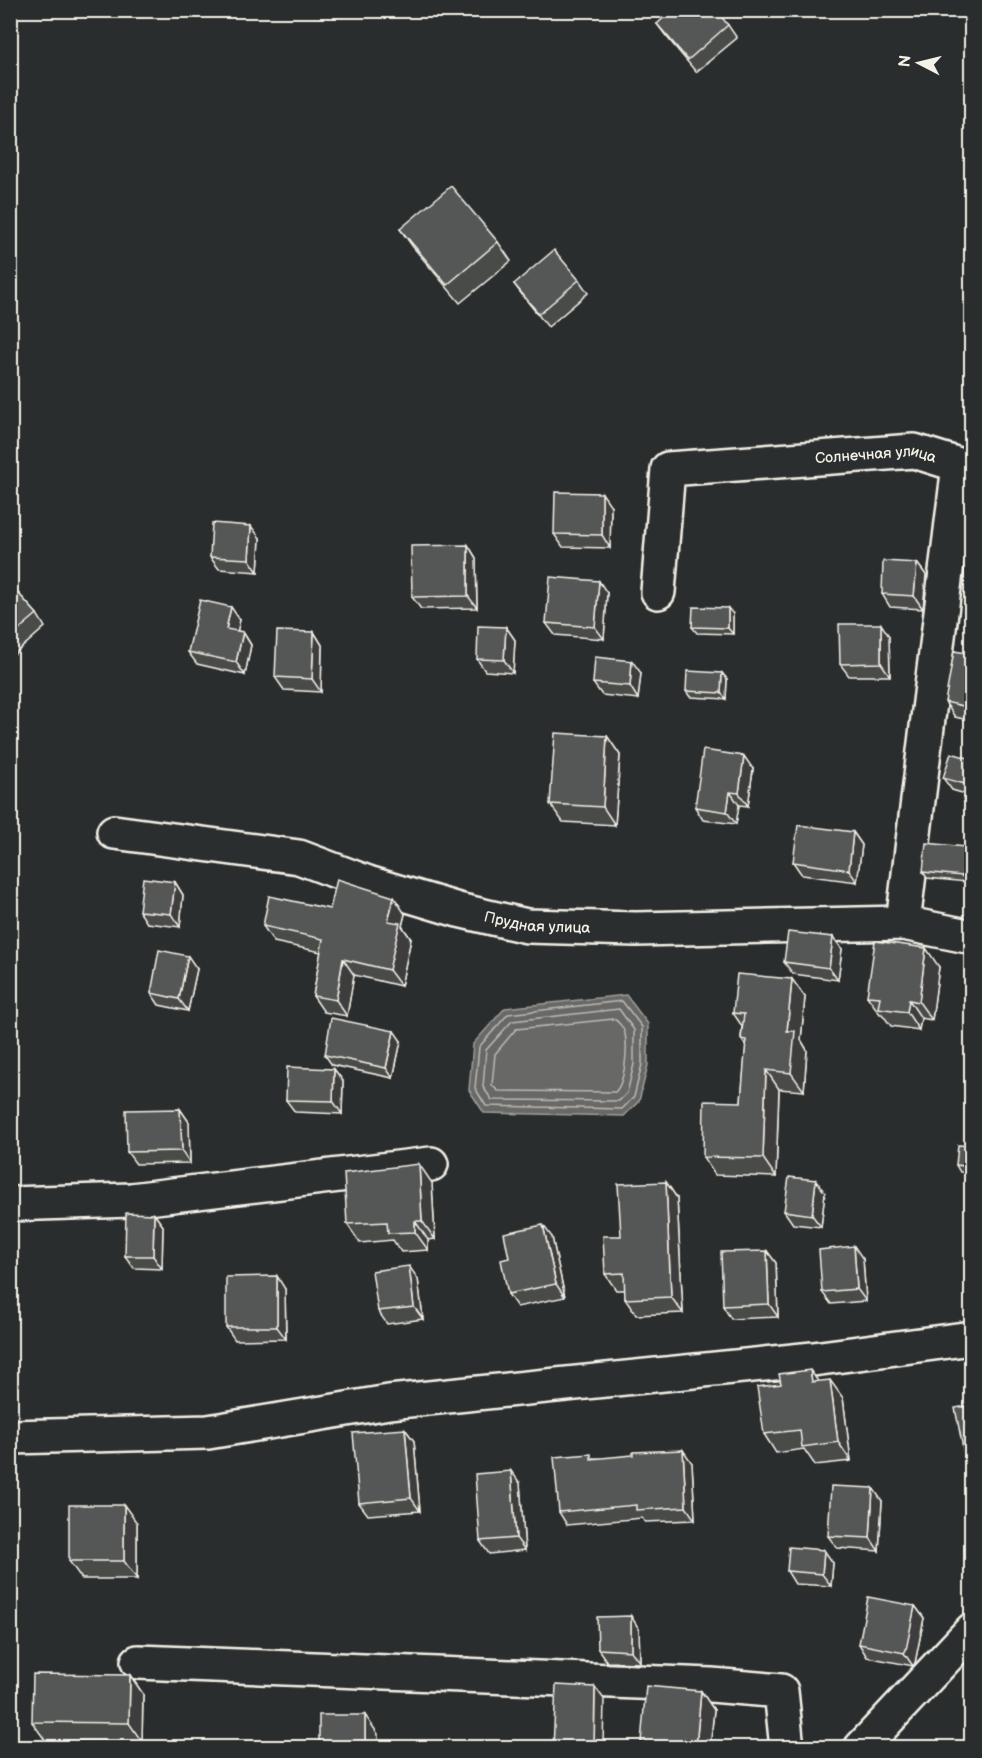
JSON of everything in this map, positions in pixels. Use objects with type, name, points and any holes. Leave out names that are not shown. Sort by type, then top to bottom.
[{"type":"street","name":"Солнечная улица","points":[[658,592],[668,469],[914,451],[959,465],[903,923]]},
{"type":"street","name":"Прудная улица","points":[[114,832],[298,857],[368,883],[458,910],[527,926],[636,929],[903,923],[972,937]]},
{"type":"street","points":[[10,1204],[131,1200],[431,1164]]},
{"type":"street","points":[[10,1437],[208,1432],[388,1402],[813,1359],[972,1338]]},
{"type":"street","points":[[861,1748],[972,1630]]},
{"type":"street","points":[[138,1662],[699,1685],[781,1691],[787,1748]]},
{"type":"water","points":[[626,995],[648,1024],[648,1065],[639,1101],[624,1116],[484,1113],[469,1090],[473,1044],[505,1008]]},
{"type":"building","points":[[672,10],[716,10],[728,25],[688,60],[657,24]]},
{"type":"building","points":[[451,186],[498,242],[447,285],[400,229]]},
{"type":"building","points":[[554,250],[579,280],[539,314],[514,284]]},
{"type":"building","points":[[555,492],[602,493],[602,535],[554,534]]},
{"type":"building","points":[[212,523],[251,526],[249,559],[210,557]]},
{"type":"building","points":[[468,545],[468,596],[412,597],[411,546]]},
{"type":"building","points":[[883,561],[917,563],[914,596],[882,594]]},
{"type":"building","points":[[550,577],[599,581],[595,627],[546,623]]},
{"type":"building","points":[[10,584],[37,614],[10,637]]},
{"type":"building","points":[[200,600],[231,607],[226,629],[243,632],[236,662],[188,652]]},
{"type":"building","points":[[693,607],[728,608],[728,628],[692,627]]},
{"type":"building","points":[[839,624],[881,624],[881,663],[840,664]]},
{"type":"building","points":[[478,626],[506,627],[504,660],[477,659]]},
{"type":"building","points":[[277,631],[314,632],[312,679],[275,677]]},
{"type":"building","points":[[954,651],[972,654],[972,708],[945,702]]},
{"type":"building","points":[[595,657],[632,661],[630,686],[593,683]]},
{"type":"building","points":[[687,671],[722,673],[721,693],[686,691]]},
{"type":"building","points":[[555,733],[607,736],[603,807],[550,804]]},
{"type":"building","points":[[703,750],[744,756],[739,793],[730,792],[727,812],[695,807]]},
{"type":"building","points":[[951,753],[972,759],[972,786],[943,778]]},
{"type":"building","points":[[798,825],[853,832],[849,870],[793,862]]},
{"type":"building","points":[[926,843],[965,847],[962,876],[923,872]]},
{"type":"building","points":[[143,878],[175,882],[171,914],[139,911]]},
{"type":"building","points":[[337,879],[394,897],[388,921],[400,923],[389,970],[343,959],[336,1000],[313,996],[323,939],[263,926],[269,896],[330,909]]},
{"type":"building","points":[[788,932],[833,937],[829,968],[784,962]]},
{"type":"building","points":[[875,941],[926,948],[919,1002],[909,1000],[907,1012],[878,1008],[880,997],[867,996]]},
{"type":"building","points":[[159,950],[188,956],[179,999],[151,993]]},
{"type":"building","points":[[737,974],[792,979],[787,1031],[795,1031],[791,1073],[766,1070],[763,1158],[703,1157],[704,1101],[741,1102],[746,1040],[741,1039],[744,1014],[733,1013]]},
{"type":"building","points":[[331,1018],[394,1031],[386,1068],[325,1055]]},
{"type":"building","points":[[287,1067],[334,1069],[333,1101],[286,1100]]},
{"type":"building","points":[[180,1109],[182,1151],[127,1152],[126,1110]]},
{"type":"building","points":[[958,1145],[972,1146],[972,1167],[956,1165]]},
{"type":"building","points":[[419,1164],[422,1221],[415,1221],[415,1232],[388,1233],[387,1222],[347,1224],[344,1173]]},
{"type":"building","points":[[789,1177],[816,1180],[812,1215],[784,1211]]},
{"type":"building","points":[[666,1182],[671,1297],[625,1299],[624,1273],[605,1274],[603,1236],[621,1236],[618,1184]]},
{"type":"building","points":[[126,1213],[154,1214],[153,1256],[125,1256]]},
{"type":"building","points":[[543,1225],[556,1284],[508,1294],[501,1260],[509,1258],[504,1233]]},
{"type":"building","points":[[854,1246],[857,1289],[822,1292],[819,1250]]},
{"type":"building","points":[[767,1251],[769,1304],[723,1306],[721,1252]]},
{"type":"building","points":[[409,1266],[414,1307],[378,1311],[372,1271]]},
{"type":"building","points":[[277,1276],[277,1327],[226,1327],[226,1277]]},
{"type":"building","points":[[810,1370],[812,1382],[830,1380],[838,1442],[802,1447],[800,1430],[764,1434],[757,1387],[781,1384],[779,1374]]},
{"type":"building","points":[[972,1405],[972,1472],[968,1473],[955,1408]]},
{"type":"building","points":[[405,1429],[411,1498],[359,1503],[353,1433]]},
{"type":"building","points":[[683,1450],[686,1507],[636,1510],[636,1505],[559,1512],[554,1457],[591,1454],[591,1459],[633,1455],[633,1452]]},
{"type":"building","points":[[511,1471],[516,1538],[480,1541],[475,1474]]},
{"type":"building","points":[[831,1486],[873,1488],[870,1538],[828,1536]]},
{"type":"building","points":[[69,1505],[124,1505],[124,1561],[69,1561]]},
{"type":"building","points":[[789,1547],[824,1550],[822,1574],[787,1571]]},
{"type":"building","points":[[868,1597],[915,1606],[904,1653],[859,1644]]},
{"type":"building","points":[[631,1616],[631,1651],[598,1649],[597,1617]]},
{"type":"building","points":[[33,1674],[130,1675],[129,1723],[32,1722]]},
{"type":"building","points":[[556,1685],[595,1687],[594,1748],[553,1748]]},
{"type":"building","points":[[646,1686],[701,1691],[696,1747],[641,1742]]},
{"type":"building","points":[[319,1715],[365,1715],[365,1748],[319,1748]]}]
